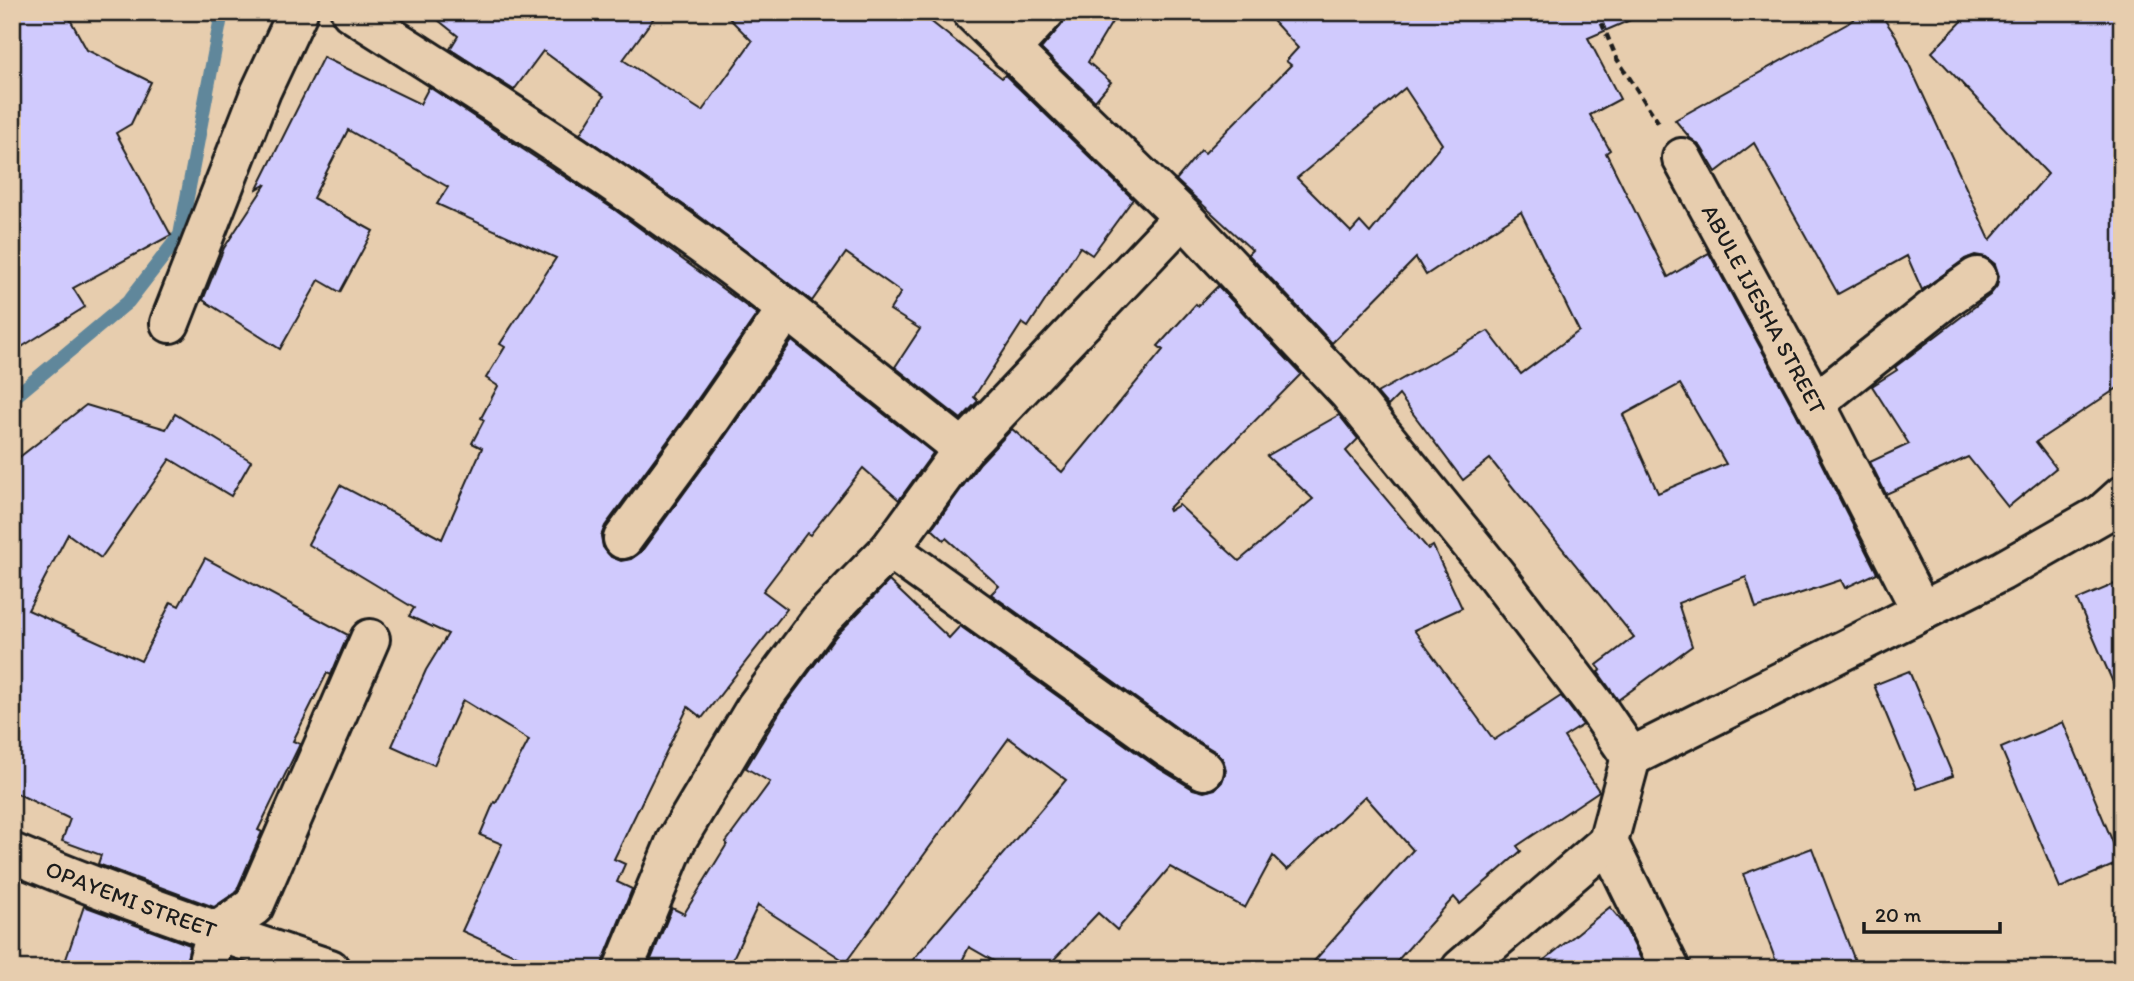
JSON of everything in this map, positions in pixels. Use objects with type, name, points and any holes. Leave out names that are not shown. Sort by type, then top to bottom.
[{"type":"street","points":[[170,323],[261,91],[298,12]]},
{"type":"street","points":[[351,12],[598,171],[721,257],[963,449]]},
{"type":"street","points":[[972,12],[1183,217],[1349,394],[1496,575],[1631,757]]},
{"type":"street","points":[[1010,50],[1045,12]]},
{"type":"street","name":"ABULE IJESHA STREET","points":[[1682,158],[1815,403],[1921,610]]},
{"type":"street","points":[[623,969],[676,841],[756,707],[819,622],[890,549],[963,449],[1183,217]]},
{"type":"street","points":[[1815,403],[1977,277]]},
{"type":"street","points":[[623,539],[787,309]]},
{"type":"street","points":[[1461,969],[1608,842],[1631,757],[2002,571],[2102,514],[2122,496]]},
{"type":"street","points":[[890,549],[1168,748],[1204,770]]},
{"type":"street","points":[[206,969],[216,932],[254,906],[370,639]]},
{"type":"street","points":[[1608,842],[1670,969]]},
{"type":"street","name":"OPAYEMI STREET","points":[[12,853],[88,885],[216,932],[330,969]]},
{"type":"path","points":[[1597,12],[1618,59],[1682,158]]},
{"type":"building","points":[[12,12],[66,12],[87,50],[151,82],[131,124],[116,133],[171,235],[73,288],[85,307],[12,353]]},
{"type":"building","points":[[428,12],[658,12],[623,60],[702,111],[752,41],[723,12],[919,12],[1002,78],[1005,75],[1133,199],[1092,255],[1080,247],[1028,327],[1022,323],[974,397],[978,401],[961,419],[895,367],[920,329],[890,310],[901,292],[846,253],[812,301],[694,212],[580,134],[604,96],[543,51],[514,90],[450,49],[458,36]]},
{"type":"building","points":[[1072,12],[1118,12],[1088,62],[1111,82],[1095,101],[1041,49]]},
{"type":"building","points":[[1265,12],[1649,12],[1588,38],[1620,99],[1590,115],[1610,150],[1606,153],[1668,277],[1709,253],[1796,413],[1877,573],[1845,588],[1841,580],[1756,608],[1746,577],[1678,603],[1692,646],[1618,700],[1598,672],[1601,670],[1597,665],[1634,637],[1490,459],[1463,480],[1399,395],[1388,406],[1377,393],[1488,331],[1521,374],[1579,331],[1521,212],[1426,275],[1416,258],[1332,343],[1248,254],[1252,250],[1176,180],[1201,150],[1205,153],[1291,65],[1286,61],[1298,48]],"holes":[[[1405,88],[1442,144],[1370,233],[1360,222],[1351,232],[1297,178]],[[1680,384],[1726,464],[1658,493],[1623,415]]]},
{"type":"building","points":[[1863,12],[1879,12],[1896,36],[1990,240],[2048,174],[1932,52],[1971,12],[2122,12],[2122,385],[2036,442],[2056,468],[2008,507],[1968,457],[1886,494],[1870,462],[1909,444],[1872,386],[1897,370],[1895,367],[1990,295],[1997,286],[1999,276],[1995,264],[1986,257],[1975,255],[1965,259],[1922,290],[1907,256],[1838,294],[1754,143],[1716,172],[1701,147],[1675,120],[1847,24]]},
{"type":"building","points":[[323,57],[420,104],[429,87],[615,210],[757,314],[605,526],[601,536],[603,547],[611,557],[621,561],[631,559],[641,552],[792,341],[933,453],[899,500],[863,468],[810,535],[807,533],[763,591],[787,609],[702,718],[688,707],[614,859],[625,864],[617,882],[632,889],[602,969],[545,969],[462,931],[502,844],[480,835],[494,802],[496,803],[529,740],[463,700],[434,765],[392,746],[426,670],[448,634],[409,616],[414,608],[308,544],[340,485],[442,539],[482,448],[472,443],[484,420],[481,418],[498,386],[486,378],[505,347],[500,344],[556,258],[437,204],[448,187],[348,130],[313,198],[373,231],[340,292],[319,280],[280,349],[203,300],[224,248],[266,184],[257,189]]},
{"type":"building","points":[[1218,286],[1301,374],[1168,509],[1169,511],[1179,505],[1239,561],[1313,499],[1267,456],[1339,415],[1358,439],[1346,451],[1428,549],[1433,546],[1462,608],[1414,630],[1494,740],[1561,696],[1583,725],[1564,737],[1599,791],[1517,846],[1521,851],[1460,904],[1454,897],[1390,969],[1307,969],[1413,850],[1365,796],[1287,870],[1273,856],[1245,908],[1170,867],[1117,930],[1098,913],[1045,969],[1006,968],[969,947],[958,969],[905,969],[1066,780],[1009,738],[846,962],[758,905],[728,969],[647,969],[672,908],[684,914],[726,842],[770,782],[746,768],[781,710],[836,636],[889,581],[949,638],[960,626],[1155,766],[1193,789],[1204,792],[1215,789],[1222,782],[1226,770],[1223,759],[1216,752],[1180,730],[991,594],[999,586],[946,538],[944,540],[932,529],[980,463],[1012,429],[1062,472],[1163,350],[1158,346],[1196,304],[1198,306]]},
{"type":"building","points":[[86,405],[166,429],[175,414],[251,461],[231,496],[170,459],[101,558],[68,534],[28,610],[141,661],[171,602],[179,606],[205,558],[348,635],[331,675],[327,673],[293,741],[300,744],[258,830],[262,832],[236,892],[214,907],[98,864],[101,855],[62,841],[70,819],[12,791],[12,463]]},
{"type":"building","points":[[2122,581],[2122,703],[2077,600]]},
{"type":"building","points":[[1909,671],[1953,776],[1917,789],[1874,685]]},
{"type":"building","points":[[2063,722],[2121,862],[2060,888],[2001,748]]},
{"type":"building","points":[[1812,848],[1858,969],[1779,969],[1743,874]]},
{"type":"building","points":[[84,906],[190,945],[185,969],[87,969],[65,962]]},
{"type":"building","points":[[1610,907],[1623,923],[1646,969],[1533,969]]},
{"type":"waterway","points":[[12,399],[128,302],[180,235],[222,12]]}]
